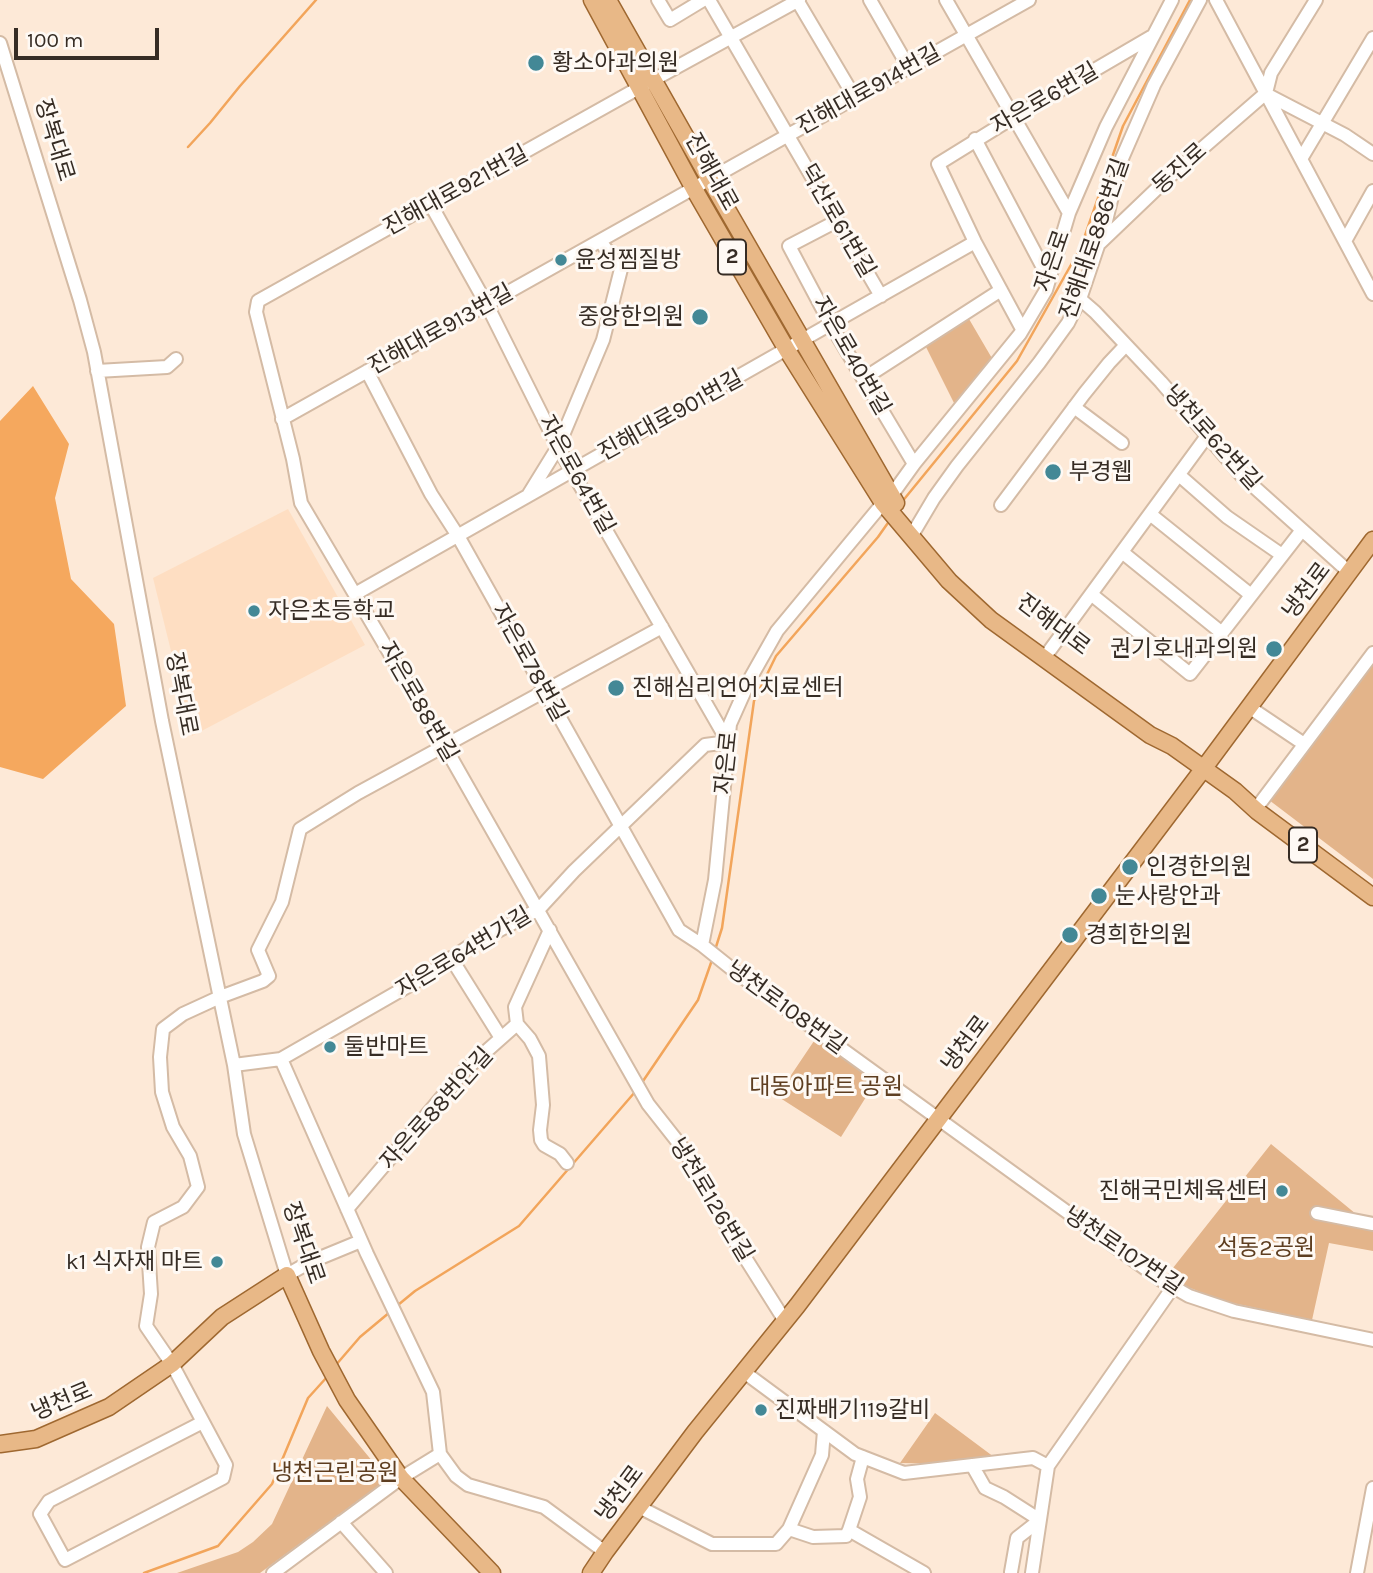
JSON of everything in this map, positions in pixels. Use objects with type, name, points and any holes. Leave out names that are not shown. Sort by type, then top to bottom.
[{"type":"main road","name":"진해대로","points":[[592,0],[709,180],[803,341],[888,501]]},
{"type":"main road","name":"진해대로","points":[[608,0],[694,189],[787,350],[888,501]]},
{"type":"main road","name":"2","points":[[888,501],[907,523]]},
{"type":"main road","name":"진해대로","points":[[907,523],[987,602],[1153,725],[1172,746]]},
{"type":"main road","name":"진해대로","points":[[907,523],[949,581],[991,620],[1150,735],[1172,746]]},
{"type":"main road","name":"냉천로","points":[[591,1573],[695,1432],[785,1321],[1372,545]]},
{"type":"main road","name":"2","points":[[1172,746],[1373,897]]},
{"type":"main road","name":"2","points":[[1235,791],[1261,802],[1373,885]]},
{"type":"main road","name":"냉천로","points":[[0,1444],[36,1438],[109,1407],[172,1364],[222,1317],[287,1275]]},
{"type":"main road","name":"장복대로","points":[[287,1275],[321,1351],[347,1400],[401,1478]]},
{"type":"main road","points":[[401,1478],[492,1573]]},
{"type":"street","points":[[657,0],[670,20],[703,0]]},
{"type":"street","name":"덕산로61번길","points":[[709,0],[881,296]]},
{"type":"street","name":"진해대로921번길","points":[[258,301],[798,0]]},
{"type":"street","points":[[798,0],[855,98]]},
{"type":"street","points":[[870,0],[909,68]]},
{"type":"street","points":[[946,0],[1069,213]]},
{"type":"street","name":"진해대로914번길","points":[[709,180],[1028,0]]},
{"type":"street","name":"자은로","points":[[702,945],[715,880],[730,723],[751,677],[776,631],[888,501],[914,464],[1022,329],[1046,290],[1069,213],[1107,127],[1172,0]]},
{"type":"street","name":"진해대로886번길","points":[[907,523],[934,498],[1069,323],[1105,225],[1120,163],[1154,85],[1200,0]]},
{"type":"street","points":[[1216,0],[1373,294]]},
{"type":"street","points":[[1266,93],[1271,73],[1317,0]]},
{"type":"street","name":"자은로6번길","points":[[975,242],[938,164],[975,139],[1153,36]]},
{"type":"street","points":[[1301,159],[1373,38]]},
{"type":"street","name":"장복대로","points":[[0,43],[4,66],[80,300],[97,371],[162,721],[234,1065],[244,1134],[287,1275]]},
{"type":"street","points":[[1266,93],[1345,135],[1373,154]]},
{"type":"street","name":"동진로","points":[[1096,247],[1168,178],[1266,93]]},
{"type":"street","points":[[975,139],[1049,279]]},
{"type":"street","name":"진해대로913번길","points":[[282,419],[709,180]]},
{"type":"street","points":[[1345,241],[1373,191]]},
{"type":"street","name":"자은로64번길","points":[[431,205],[487,305],[558,447],[728,742]]},
{"type":"street","name":"자은로40번길","points":[[837,220],[789,246],[831,325],[914,464]]},
{"type":"street","points":[[528,497],[558,447],[603,340],[621,269],[600,242]]},
{"type":"street","points":[[975,242],[1022,329]]},
{"type":"street","name":"진해대로901번길","points":[[355,594],[975,242]]},
{"type":"street","points":[[863,379],[1001,290]]},
{"type":"street","name":"냉천로62번길","points":[[1080,299],[1161,382],[1242,476],[1349,572]]},
{"type":"street","name":"자은로88번길","points":[[258,301],[256,312],[293,459],[301,503],[445,747],[635,1082]]},
{"type":"street","points":[[1001,505],[1074,407],[1126,345]]},
{"type":"street","points":[[97,371],[167,367],[176,359]]},
{"type":"street","name":"자은로78번길","points":[[368,371],[431,494],[458,536],[679,930],[702,945]]},
{"type":"street","points":[[1074,407],[1122,443]]},
{"type":"street","points":[[1049,650],[1207,436]]},
{"type":"street","points":[[1179,475],[1227,517],[1282,555]]},
{"type":"street","points":[[1150,514],[1251,595]]},
{"type":"street","points":[[1091,594],[1190,674],[1301,530]]},
{"type":"street","points":[[1122,552],[1222,633]]},
{"type":"street","points":[[203,1422],[48,1501],[40,1514],[65,1560],[223,1478],[226,1465],[172,1364],[146,1326],[151,1294],[148,1247],[154,1222],[183,1207],[198,1187],[190,1156],[173,1127],[162,1092],[160,1057],[163,1029],[183,1014],[263,981],[269,976],[258,950],[282,902],[300,829],[358,793],[662,627]]},
{"type":"street","points":[[1261,802],[1373,653]]},
{"type":"street","points":[[1249,707],[1304,744]]},
{"type":"street","name":"자은로64번가길","points":[[234,1065],[281,1059],[429,974],[468,947],[538,909],[705,745],[728,742]]},
{"type":"street","points":[[550,930],[515,1007],[517,1024],[530,1038],[539,1056],[543,1105],[541,1140],[544,1145],[560,1154],[567,1163]]},
{"type":"street","name":"냉천로108번길","points":[[702,945],[938,1119]]},
{"type":"street","points":[[451,958],[501,1038]]},
{"type":"street","name":"자은로88번안길","points":[[347,1209],[464,1071],[517,1024]]},
{"type":"street","points":[[281,1059],[361,1241],[433,1392],[440,1454],[456,1476],[468,1485],[544,1507],[605,1552]]},
{"type":"street","name":"냉천로126번길","points":[[635,1082],[648,1104],[685,1150],[739,1248],[785,1321]]},
{"type":"street","name":"냉천로107번길","points":[[938,1119],[1161,1280],[1189,1296],[1234,1311],[1373,1340]]},
{"type":"street","points":[[1317,1213],[1373,1224]]},
{"type":"street","points":[[287,1275],[310,1262],[361,1241]]},
{"type":"street","points":[[1032,1573],[1048,1466],[1172,1287]]},
{"type":"street","points":[[744,1372],[855,1454],[904,1473],[1033,1458],[1048,1466]]},
{"type":"street","points":[[639,1507],[712,1544],[776,1544],[789,1529],[822,1455],[824,1431]]},
{"type":"street","points":[[276,1572],[401,1478],[440,1454]]},
{"type":"street","points":[[848,1533],[860,1497],[857,1479],[863,1457]]},
{"type":"street","points":[[972,1465],[985,1488],[1040,1520]]},
{"type":"street","points":[[1357,1573],[1373,1488]]},
{"type":"street","points":[[1012,1573],[1017,1538],[1040,1520]]},
{"type":"street","points":[[341,1522],[386,1573]]},
{"type":"street","points":[[789,1529],[813,1537],[848,1533],[924,1573]]},
{"type":"shaded area","points":[[33,386],[69,444],[55,498],[71,579],[114,624],[126,706],[43,779],[0,767],[0,421]]},
{"type":"shaded area","name":"자은초등학교","points":[[288,509],[365,645],[192,736],[153,578]]},
{"type":"green space","points":[[969,319],[993,360],[957,404],[954,403],[925,345]]},
{"type":"green space","points":[[1373,661],[1373,879],[1269,800]]},
{"type":"green space","name":"대동아파트 공원","points":[[816,1038],[876,1081],[841,1137],[777,1096]]},
{"type":"green space","name":"석동2공원","points":[[1271,1144],[1373,1228],[1373,1251],[1329,1243],[1312,1320],[1223,1301],[1165,1278]]},
{"type":"green space","name":"냉천근린공원","points":[[327,1406],[382,1473],[382,1483],[260,1573],[177,1573],[238,1552],[272,1524]]},
{"type":"green space","points":[[935,1413],[994,1457],[947,1464],[900,1463]]},
{"type":"waterway","points":[[188,147],[316,0]]},
{"type":"waterway","points":[[901,503],[1017,361],[1081,247],[1123,126],[1190,0]]},
{"type":"waterway","points":[[715,950],[722,928],[754,701],[776,656],[890,520]]},
{"type":"waterway","points":[[641,1084],[698,1000],[712,960]]},
{"type":"waterway","points":[[398,1305],[415,1291],[519,1226],[635,1092]]},
{"type":"waterway","points":[[335,1366],[360,1337],[390,1312]]},
{"type":"waterway","points":[[144,1573],[218,1546],[272,1484],[308,1398],[327,1377]]},
{"type":"place","name":"황소아과의원","points":[[536,63]]},
{"type":"place","name":"윤성찜질방","points":[[561,260]]},
{"type":"place","name":"중앙한의원","points":[[700,317]]},
{"type":"place","name":"부경웹","points":[[1053,472]]},
{"type":"place","name":"자은초등학교","points":[[254,611]]},
{"type":"place","name":"권기호내과의원","points":[[1274,649]]},
{"type":"place","name":"진해심리언어치료센터","points":[[616,688]]},
{"type":"place","name":"인경한의원","points":[[1130,867]]},
{"type":"place","name":"눈사랑안과","points":[[1099,896]]},
{"type":"place","name":"경희한의원","points":[[1070,935]]},
{"type":"place","name":"둘반마트","points":[[330,1047]]},
{"type":"place","name":"진해국민체육센터","points":[[1282,1191]]},
{"type":"place","name":"k1 식자재 마트","points":[[217,1262]]},
{"type":"place","name":"진짜배기119갈비","points":[[761,1410]]}]
